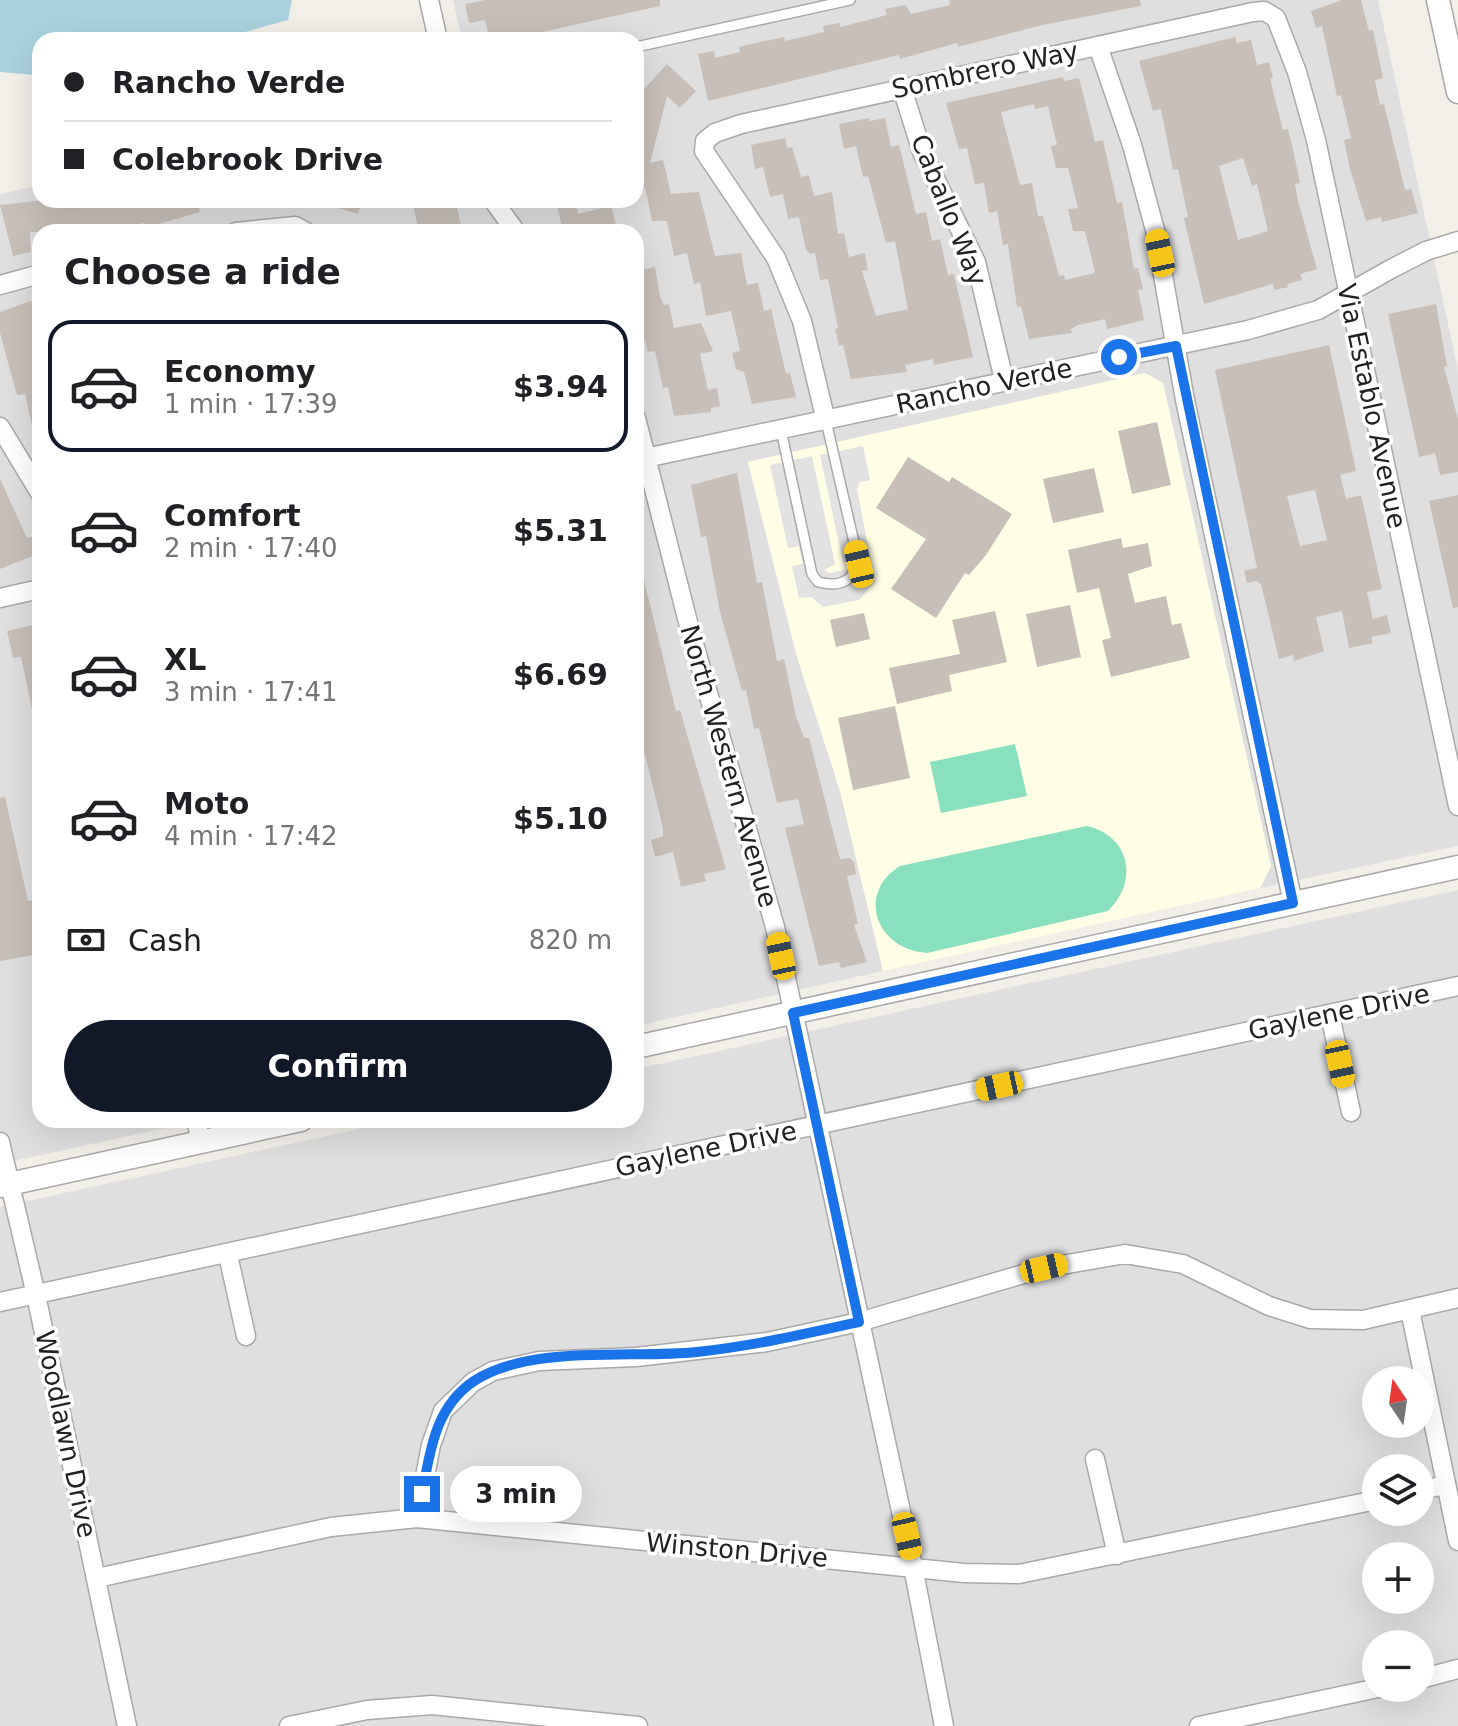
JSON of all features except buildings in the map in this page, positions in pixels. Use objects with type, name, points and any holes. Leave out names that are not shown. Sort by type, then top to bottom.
[{"type":"street","points":[[429,0],[436,32]]},
{"type":"street","points":[[1438,0],[1458,92]]},
{"type":"street","name":"Sombrero Way","points":[[826,421],[802,321],[776,258],[704,151],[705,141],[715,133],[741,124],[1253,12],[1269,13]]},
{"type":"street","name":"Via Establo Avenue","points":[[1269,13],[1276,18],[1304,99],[1458,806]]},
{"type":"street","points":[[1098,46],[1132,145],[1155,230],[1176,346],[1293,903]]},
{"type":"street","name":"Caballo Way","points":[[902,88],[922,152],[976,262],[1004,380]]},
{"type":"street","name":"Rancho Verde","points":[[644,459],[1176,346],[1318,310],[1414,257],[1458,241]]},
{"type":"street","points":[[0,285],[32,276]]},
{"type":"street","points":[[0,427],[32,480]]},
{"type":"street","name":"North Western Avenue","points":[[644,466],[745,816],[793,1013],[913,1567],[944,1726]]},
{"type":"street","points":[[0,598],[32,591]]},
{"type":"street","points":[[644,1045],[1458,867]]},
{"type":"street","name":"Gaylene Drive","points":[[0,1302],[1458,986]]},
{"type":"street","points":[[1330,1015],[1351,1112]]},
{"type":"street","points":[[4,1185],[198,1131],[226,1128]]},
{"type":"street","name":"Woodlawn Drive","points":[[0,1142],[4,1185],[36,1295],[127,1726]]},
{"type":"street","points":[[417,1518],[431,1445],[443,1411],[473,1382],[493,1371],[578,1357],[636,1357],[711,1350],[859,1322],[1044,1268],[1125,1254],[1183,1264],[1269,1306],[1310,1319],[1363,1320],[1458,1298]]},
{"type":"street","points":[[228,1255],[246,1336]]},
{"type":"street","points":[[1410,1310],[1458,1541]]},
{"type":"street","points":[[1095,1459],[1117,1555]]},
{"type":"street","points":[[1434,1487],[1446,1485]]},
{"type":"street","name":"Winston Drive","points":[[97,1578],[331,1527],[417,1518],[913,1567],[1019,1574],[1362,1503]]},
{"type":"street","points":[[1434,1675],[1458,1669]]},
{"type":"street","points":[[1199,1726],[1362,1691]]},
{"type":"street","points":[[289,1726],[367,1710],[432,1705],[638,1726]]},
{"type":"lane","points":[[644,45],[850,0]]},
{"type":"lane","points":[[781,430],[812,574],[818,582],[841,584],[854,576],[859,564],[826,421]]},
{"type":"shaded area","points":[[453,0],[1378,0],[1458,370],[1458,846],[1260,888],[1271,866],[1163,383],[1145,373],[748,462],[797,657],[840,791],[883,971],[644,1024],[644,224],[32,224],[32,1128],[165,1128],[0,1164],[0,194],[32,187],[32,208],[644,208],[644,32],[460,32]]},
{"type":"shaded area","points":[[1145,373],[1163,383],[1271,866],[1260,888],[883,971],[840,791],[797,657],[748,462]]},
{"type":"shaded area","points":[[863,446],[870,480],[860,482],[857,489],[875,582],[859,600],[823,607],[811,597],[799,598],[792,566],[803,564],[799,546],[788,548],[770,465],[812,456],[835,564],[824,570],[830,573],[853,568],[855,562],[843,562],[820,455]]},
{"type":"shaded area","points":[[1458,890],[1458,1726],[0,1726],[0,1207],[363,1128],[644,1128],[644,1067]]},
{"type":"green space","points":[[1015,744],[1027,796],[941,813],[930,762]]},
{"type":"green space","points":[[1087,826],[1113,839],[1125,861],[1124,886],[1108,911],[927,953],[910,950],[895,942],[878,919],[878,891],[886,878],[900,866]]},
{"type":"water","points":[[0,0],[292,0],[288,20],[245,32],[32,32],[32,75],[0,72]]},
{"type":"route","points":[[422,1494],[431,1445],[443,1411],[473,1382],[493,1371],[578,1357],[636,1357],[697,1352],[767,1342],[859,1322],[793,1013],[1293,903],[1176,346],[1119,357]]}]
